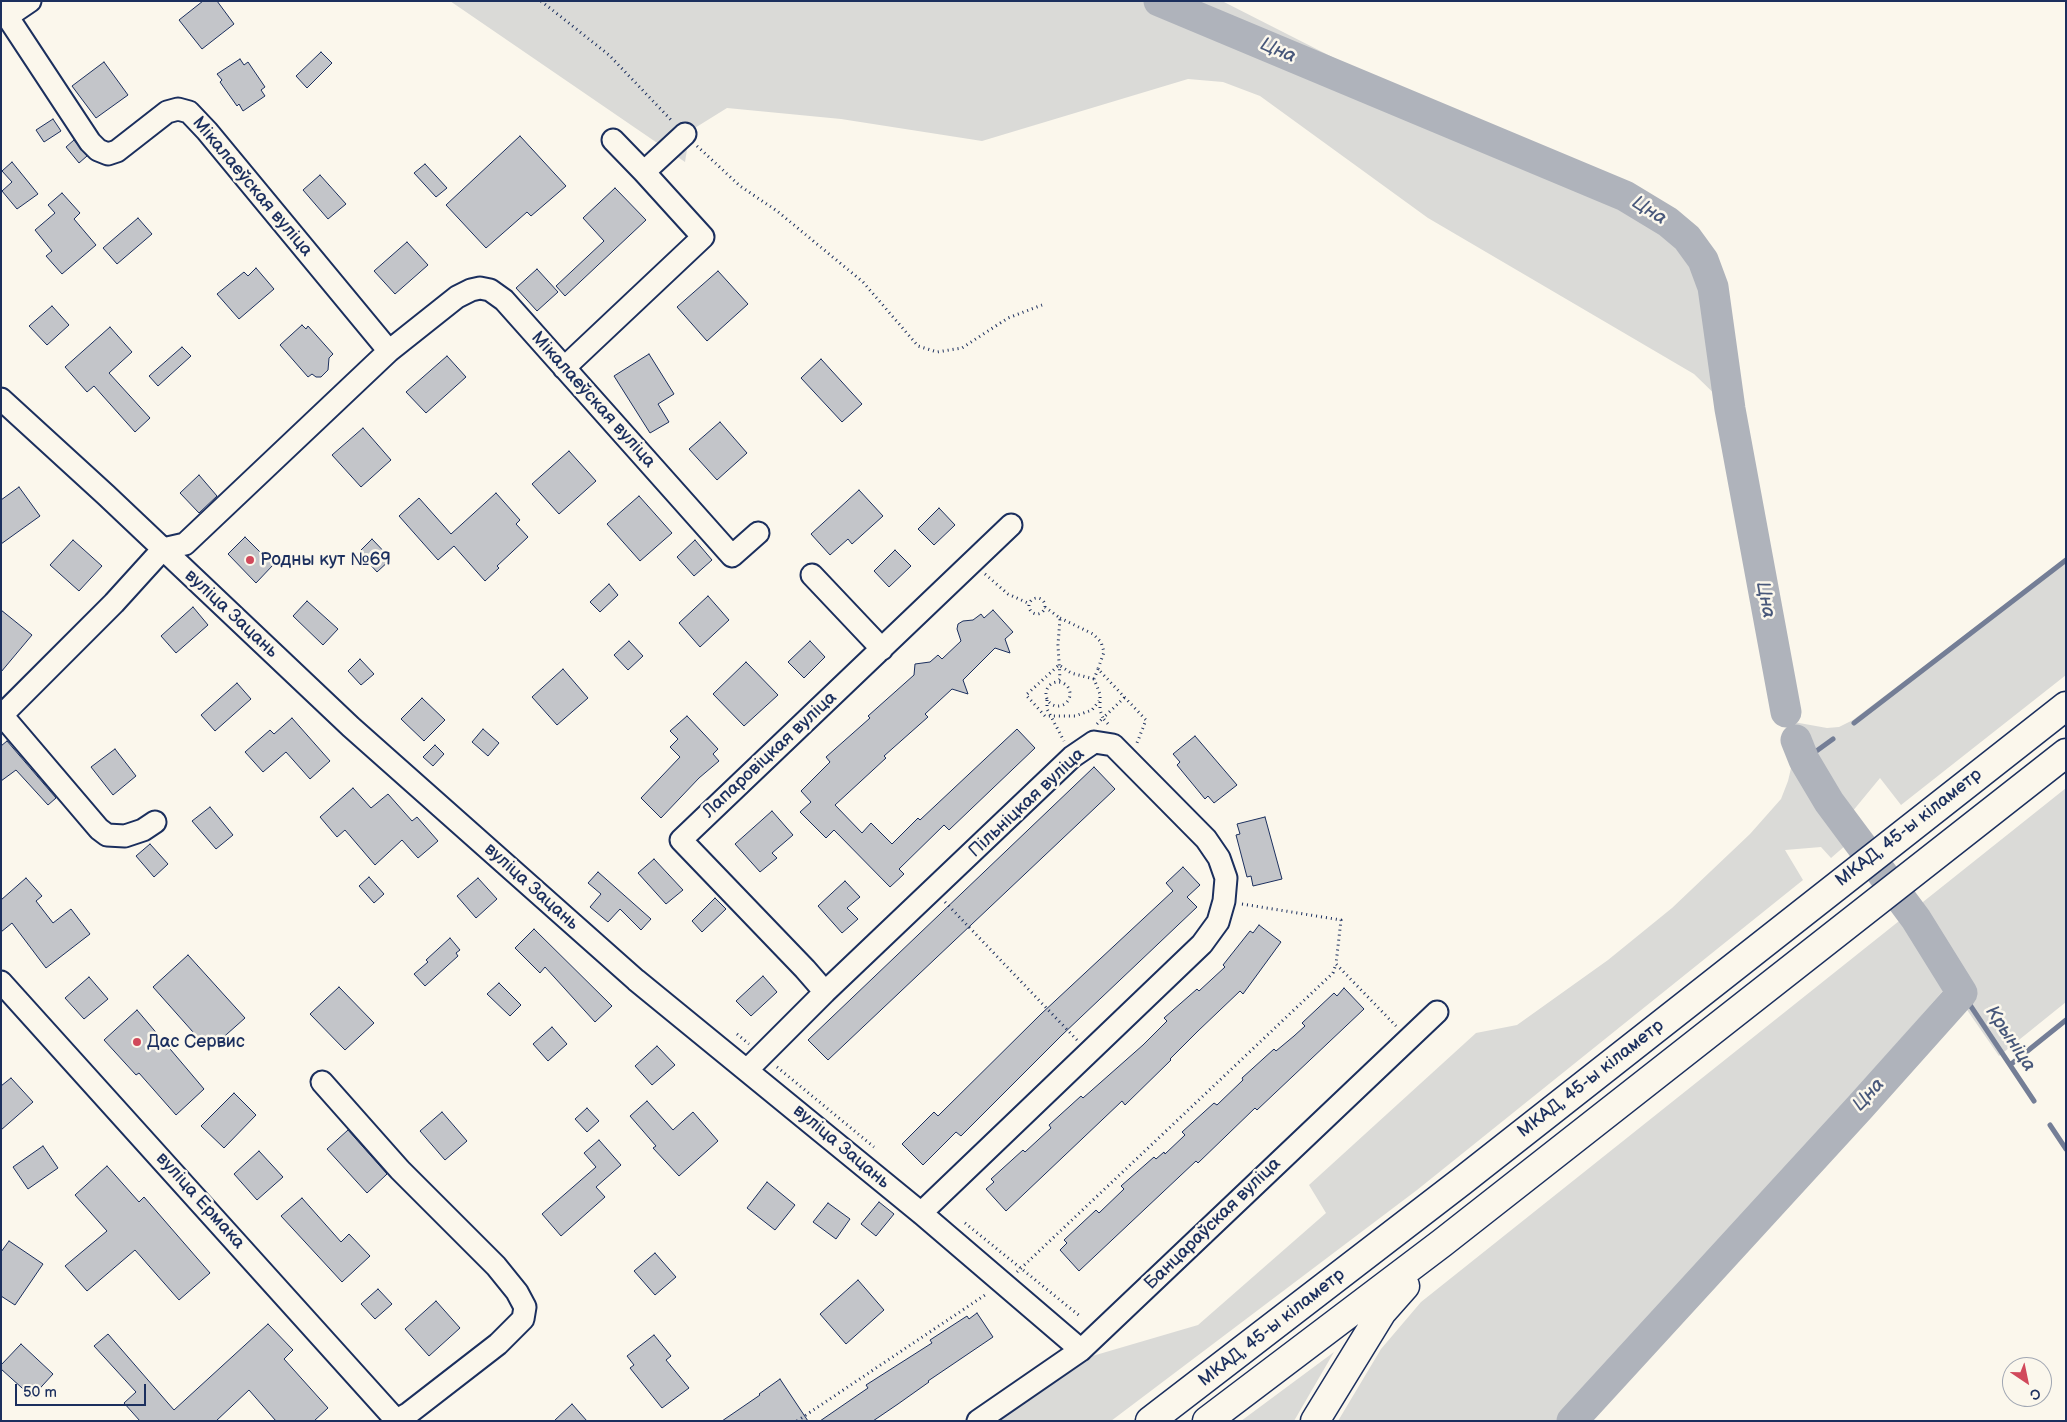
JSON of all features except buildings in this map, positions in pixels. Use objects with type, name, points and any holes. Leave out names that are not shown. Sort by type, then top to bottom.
[{"type":"highway","name":"МКАД, 45-ы кіламетр","points":[[1150,1421],[1454,1187],[2066,706]]},
{"type":"highway","name":"МКАД, 45-ы кіламетр","points":[[1207,1421],[1442,1243],[2059,759]]},
{"type":"highway","points":[[1315,1421],[1382,1312],[1442,1243]]},
{"type":"street","name":"Мікалаеўская вуліца","points":[[30,1],[4,12],[90,142],[102,153],[117,151],[167,112],[178,109],[189,112],[207,131],[389,351]]},
{"type":"street","points":[[644,172],[685,134]]},
{"type":"street","points":[[564,368],[703,237],[612,140]]},
{"type":"street","name":"Мікалаеўская вуліца","points":[[163,549],[185,544],[389,351],[457,297],[471,290],[485,288],[504,300],[732,556],[758,533]]},
{"type":"street","name":"вуліца Зацань","points":[[1,400],[163,549],[359,734],[636,980],[921,1213],[999,1287],[1081,1350]]},
{"type":"street","name":"Лапаровіцкая вуліца","points":[[825,992],[681,840],[1011,525]]},
{"type":"street","points":[[155,822],[142,830],[125,836],[107,835],[99,829],[2,715],[114,603],[163,549]]},
{"type":"street","points":[[812,575],[882,649]]},
{"type":"street","name":"Пільніцкая вуліца","points":[[747,1070],[825,992],[1072,757],[1094,742],[1113,745],[1206,839],[1219,858],[1226,878],[1224,901],[1218,922],[1202,944],[921,1213]]},
{"type":"street","name":"вуліца Ермака","points":[[1,982],[396,1420]]},
{"type":"street","name":"Банцараўская вуліца","points":[[978,1421],[1081,1350],[1437,1012]]},
{"type":"street","points":[[322,1082],[400,1170],[496,1266],[517,1292],[525,1307],[523,1319],[498,1344],[409,1413],[396,1420]]},
{"type":"path","points":[[541,1],[609,55],[685,134],[740,186],[777,211],[863,282],[918,346],[937,352],[962,348],[1008,318],[1042,305]]},
{"type":"path","points":[[972,562],[1008,594],[1030,604]]},
{"type":"path","points":[[1045,606],[1042,612],[1035,614],[1029,608],[1033,600],[1037,598],[1043,601],[1045,606],[1060,618],[1094,634],[1101,642],[1104,652],[1094,679],[1100,694],[1099,701],[1103,718],[1115,731]]},
{"type":"path","points":[[1060,618],[1060,679],[1047,688],[1047,710],[1072,757]]},
{"type":"path","points":[[1059,665],[1071,673],[1094,679]]},
{"type":"path","points":[[1059,665],[1026,695],[1045,716],[1065,718],[1084,714],[1092,710],[1099,701]]},
{"type":"path","points":[[1098,669],[1146,720],[1137,745],[1125,757]]},
{"type":"path","points":[[1047,700],[1054,706],[1062,706],[1068,700],[1070,692],[1068,688],[1062,683],[1057,682]]},
{"type":"path","points":[[1096,725],[1125,697]]},
{"type":"path","points":[[934,890],[1088,1052]]},
{"type":"path","points":[[797,1421],[999,1287],[1333,973],[1336,964],[1341,920],[1224,901]]},
{"type":"path","points":[[1336,964],[1396,1025],[1398,1032]]},
{"type":"shaded area","points":[[450,1],[1222,1],[1407,95],[1625,196],[1668,222],[1687,238],[1703,260],[1713,287],[1730,409],[1694,374],[1428,218],[1260,96],[1223,82],[1188,79],[982,141],[841,119],[727,108],[690,131],[685,162]]},
{"type":"shaded area","points":[[2066,558],[2066,675],[1901,805],[1880,778],[1852,812],[1854,838],[1831,858],[1821,847],[1785,850],[1803,880],[1417,1190],[1111,1421],[994,1421],[1089,1357],[1198,1325],[1326,1213],[1309,1185],[1476,1033],[1517,1025],[1608,960],[1672,908],[1750,834],[1781,799],[1788,781],[1792,764],[1788,721],[1827,728],[1839,727],[1853,720]]},
{"type":"shaded area","points":[[2066,788],[2066,1002],[1999,1056],[1949,984],[1848,1099],[1556,1421],[1338,1421],[1381,1349],[1421,1302]]},
{"type":"shaded area","points":[[1334,1352],[1294,1421],[1241,1421]]},
{"type":"waterway","name":"Цна","points":[[1159,1],[1625,196],[1668,222],[1687,238],[1703,260],[1713,287],[1730,409],[1786,712]]},
{"type":"waterway","points":[[1854,723],[2066,560]]},
{"type":"waterway","points":[[1804,760],[1833,739]]},
{"type":"waterway","name":"Цна","points":[[1572,1421],[1962,993],[1916,919],[1829,802],[1804,760],[1796,740]]},
{"type":"waterway","name":"Крыніца","points":[[1962,993],[2034,1101]]},
{"type":"waterway","points":[[2010,1065],[2066,1020]]},
{"type":"waterway","name":"Крыніца","points":[[2050,1125],[2066,1149]]},
{"type":"place","name":"Родны кут №69","points":[[250,560]]},
{"type":"place","name":"Дас Сервис","points":[[137,1042]]}]
